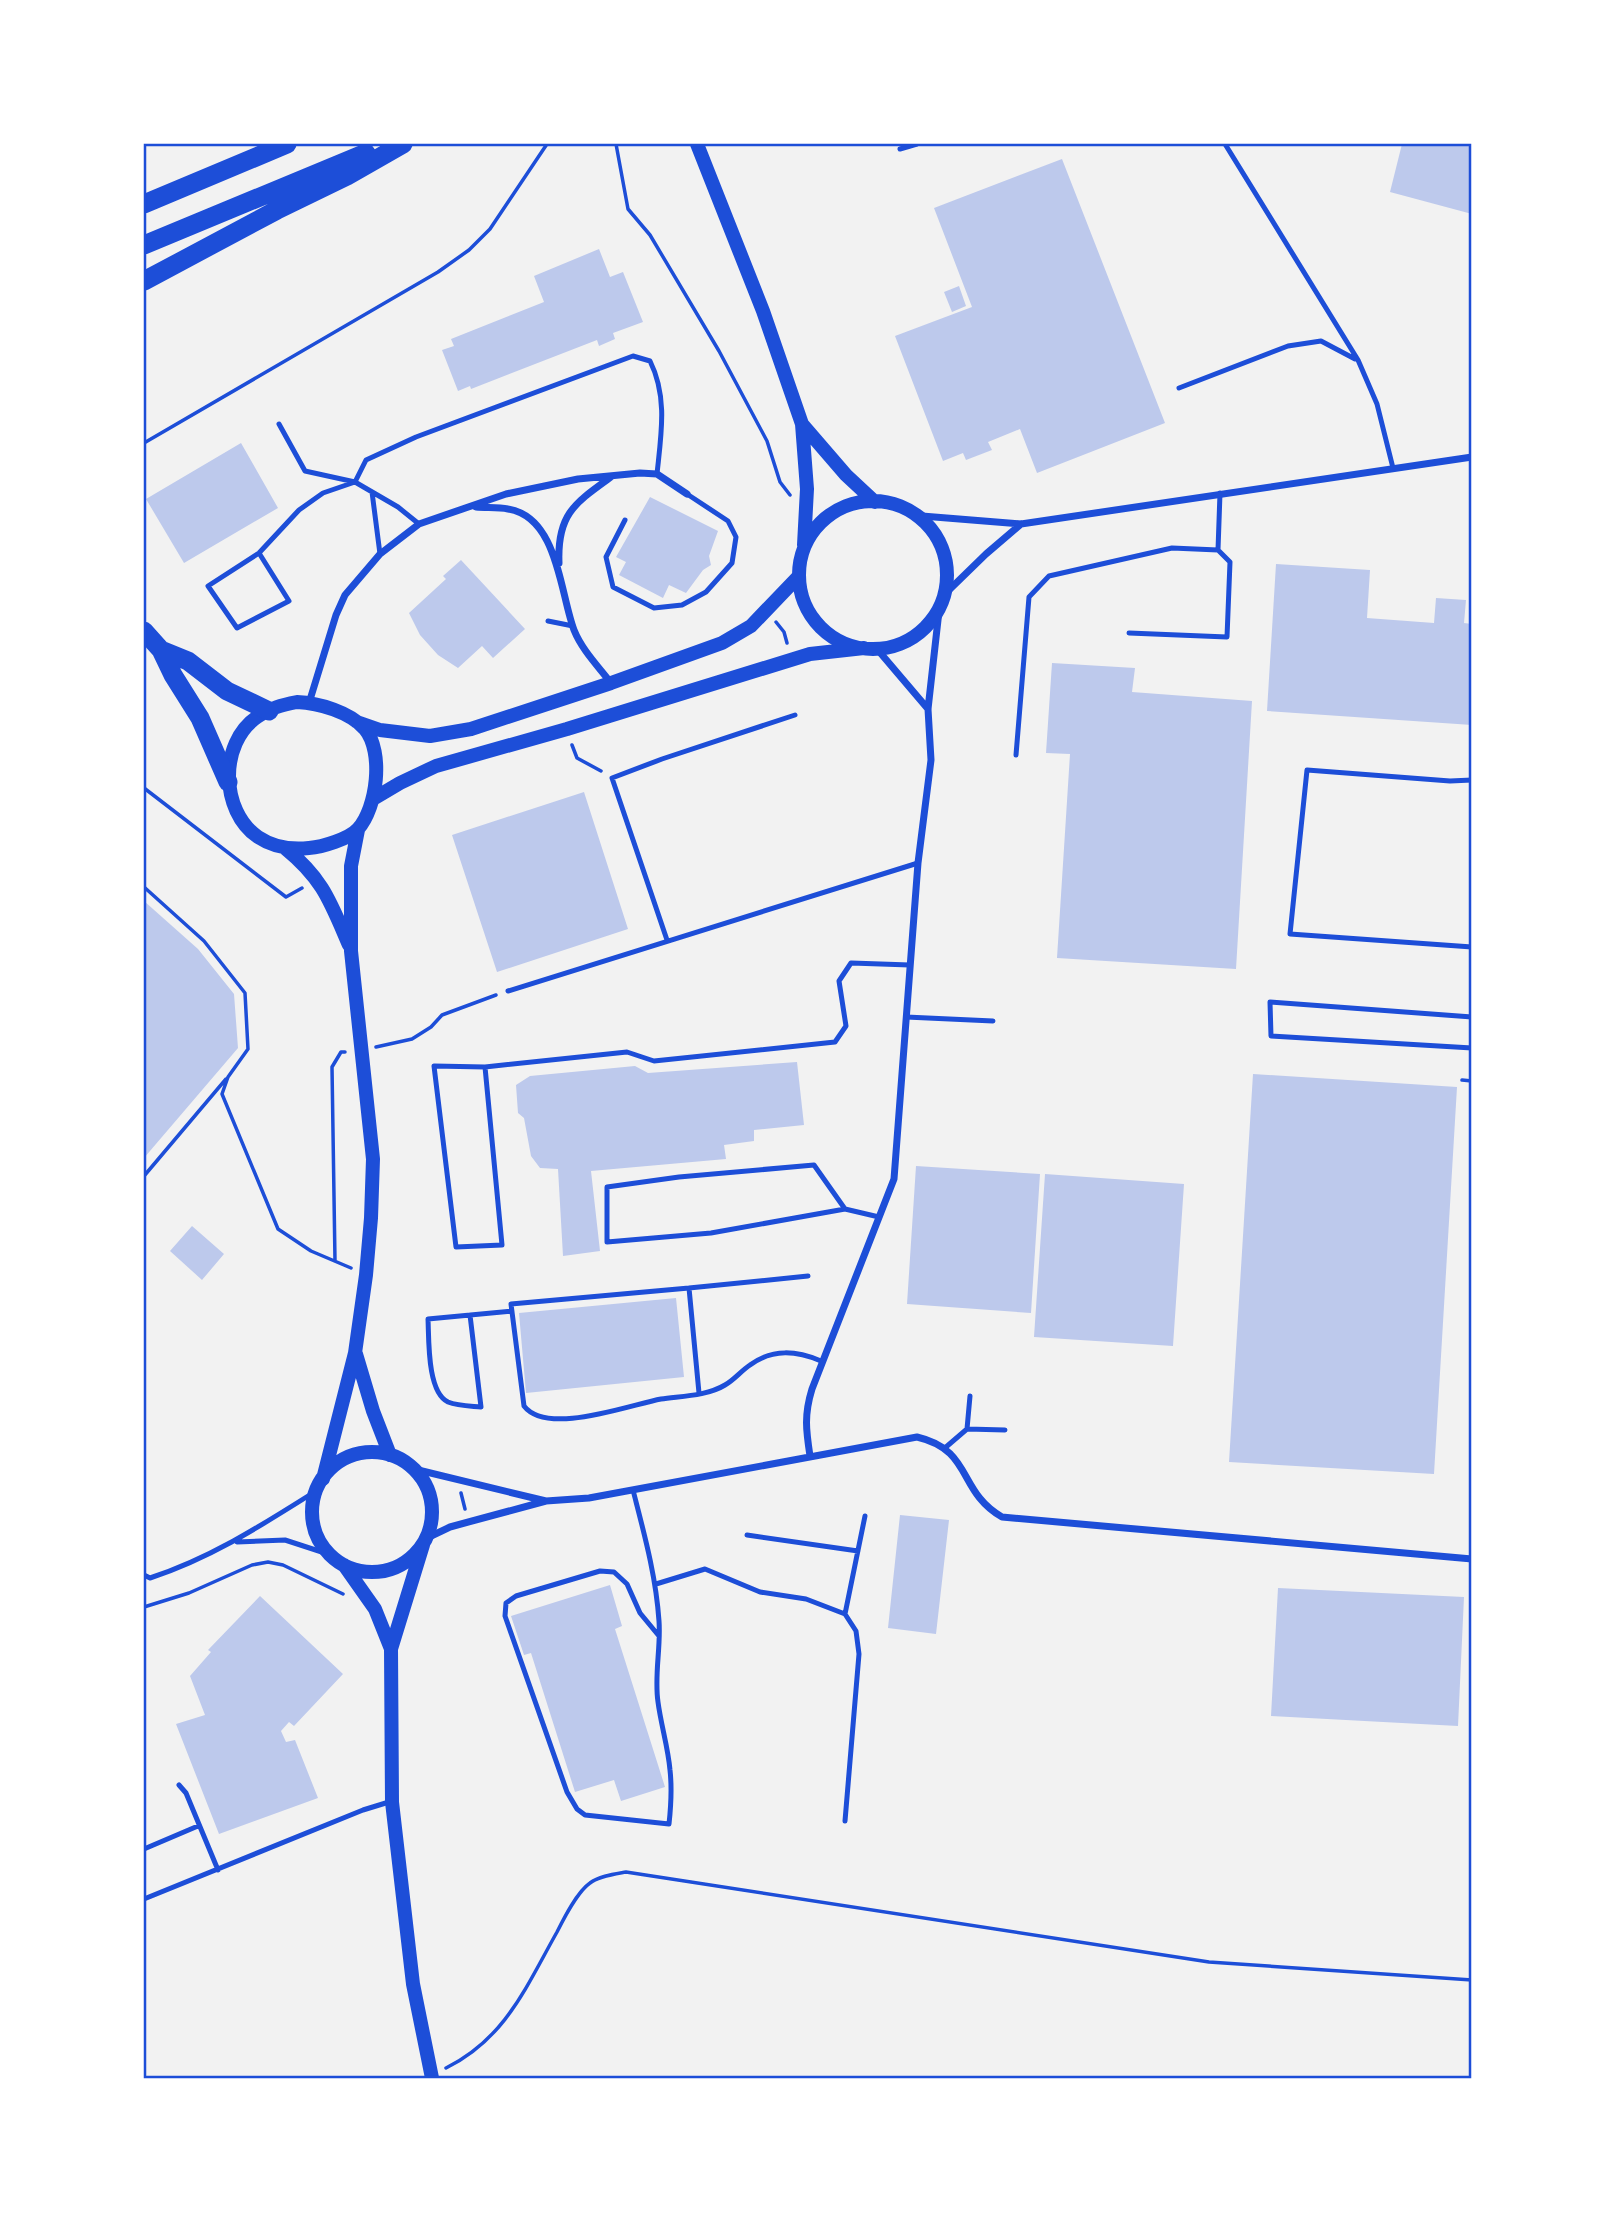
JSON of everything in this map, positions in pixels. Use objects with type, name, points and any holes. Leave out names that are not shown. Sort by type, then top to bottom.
[{"type":"highway","points":[[144,204],[287,144]]},
{"type":"highway","points":[[144,245],[390,144]]},
{"type":"highway","points":[[144,281],[404,144]]},
{"type":"highway","points":[[144,631],[161,650],[200,718],[228,782]]},
{"type":"highway","points":[[161,650],[188,662],[240,699],[269,711]]},
{"type":"main road","points":[[696,144],[763,311],[802,424],[807,489],[804,546],[798,577],[802,598],[811,617],[831,637],[871,649]]},
{"type":"main road","points":[[802,424],[846,475],[875,502]]},
{"type":"main road","points":[[373,799],[436,766],[567,729],[810,654],[871,649],[901,643],[923,629],[939,611],[948,591],[947,568],[939,542],[922,516],[901,508],[875,502],[843,508],[818,525],[804,546]]},
{"type":"main road","points":[[351,951],[326,893],[309,867],[285,848],[257,837],[238,814],[228,782],[230,761],[237,741],[256,718],[276,706],[309,703],[337,711],[380,730],[430,736],[471,729],[722,643],[751,626],[798,577]]},
{"type":"main road","points":[[357,722],[371,741],[376,765],[373,799],[358,830],[351,866],[351,951],[373,1159],[366,1275],[355,1353],[312,1512],[318,1538],[331,1555],[344,1565],[375,1609],[391,1649]]},
{"type":"main road","points":[[285,848],[323,846],[358,830]]},
{"type":"main road","points":[[355,1353],[390,1455]]},
{"type":"main road","points":[[320,1485],[334,1466],[350,1457],[372,1452],[390,1455],[414,1469],[429,1494],[432,1520],[391,1649],[393,1802],[413,1984],[428,2077]]},
{"type":"main road","points":[[344,1565],[372,1572],[389,1570],[413,1556],[425,1541]]},
{"type":"street","points":[[922,516],[1021,524],[1472,457]]},
{"type":"street","points":[[309,703],[336,615],[345,595],[380,554],[419,524],[506,494],[578,479],[657,474],[687,494]]},
{"type":"street","points":[[611,477],[570,510],[561,529],[558,547],[559,567],[580,645],[611,683]]},
{"type":"street","points":[[471,507],[509,509],[533,520],[559,567]]},
{"type":"street","points":[[948,591],[1021,524]]},
{"type":"street","points":[[810,1456],[805,1424],[806,1409],[821,1361],[894,1179],[918,863],[931,760],[928,709],[939,611]]},
{"type":"street","points":[[871,649],[928,709]]},
{"type":"street","points":[[425,1541],[469,1522],[546,1500],[589,1498],[917,1437],[946,1447],[956,1459],[975,1495],[986,1508],[1002,1517],[1472,1559]]},
{"type":"street","points":[[414,1469],[546,1500]]},
{"type":"lane","points":[[900,149],[917,144]]},
{"type":"lane","points":[[1225,144],[1358,360],[1377,404],[1393,468]]},
{"type":"lane","points":[[1180,388],[1288,346],[1321,341],[1358,360]]},
{"type":"lane","points":[[259,553],[289,601],[237,628],[208,586],[259,553],[299,510],[323,494],[355,482],[366,460],[416,437],[633,356],[650,361],[658,378],[663,407],[657,474]]},
{"type":"lane","points":[[279,425],[305,471],[355,482],[398,507],[419,524]]},
{"type":"lane","points":[[372,492],[380,554]]},
{"type":"lane","points":[[1218,550],[1220,493]]},
{"type":"lane","points":[[625,520],[606,557],[613,587],[654,608],[682,605],[706,592],[732,563],[736,537],[728,521],[687,494]]},
{"type":"lane","points":[[1016,755],[1029,597],[1049,576],[1172,548],[1218,550],[1230,562],[1227,637],[1129,633]]},
{"type":"lane","points":[[548,621],[573,626]]},
{"type":"lane","points":[[667,940],[612,778],[795,715]]},
{"type":"lane","points":[[1472,780],[1450,781],[1307,770],[1290,934],[1472,947]]},
{"type":"lane","points":[[508,991],[918,863]]},
{"type":"lane","points":[[485,1067],[502,1245],[456,1247],[434,1066],[485,1067],[627,1052],[654,1061],[835,1042],[846,1026],[839,981],[850,962],[910,965]]},
{"type":"lane","points":[[1472,1017],[1270,1002],[1271,1035],[1472,1048]]},
{"type":"lane","points":[[906,1017],[993,1021]]},
{"type":"lane","points":[[845,1209],[814,1165],[643,1182],[607,1187],[607,1242],[711,1233],[845,1209],[879,1217]]},
{"type":"lane","points":[[808,1276],[511,1304],[524,1406],[537,1416],[548,1419],[579,1418],[725,1385],[751,1364],[773,1353],[792,1352],[821,1361]]},
{"type":"lane","points":[[689,1288],[699,1393]]},
{"type":"lane","points":[[470,1315],[481,1407],[445,1400],[435,1386],[428,1319],[470,1315],[512,1311]]},
{"type":"lane","points":[[967,1429],[970,1396]]},
{"type":"lane","points":[[946,1447],[967,1429],[1004,1430]]},
{"type":"lane","points":[[144,1575],[150,1578],[181,1568],[234,1543],[320,1485]]},
{"type":"lane","points":[[634,1490],[656,1584],[659,1636],[657,1699],[670,1768],[669,1824],[585,1815],[577,1809],[567,1792],[505,1616],[506,1603],[516,1596],[600,1571],[614,1572],[627,1584],[640,1613],[659,1636]]},
{"type":"lane","points":[[845,1614],[865,1516]]},
{"type":"lane","points":[[747,1535],[858,1550]]},
{"type":"lane","points":[[234,1543],[285,1540],[331,1555]]},
{"type":"lane","points":[[656,1584],[705,1569],[760,1592],[806,1599],[845,1614],[856,1631],[859,1654],[845,1821]]},
{"type":"lane","points":[[178,1785],[186,1793],[218,1870]]},
{"type":"lane","points":[[144,1899],[363,1810],[393,1802]]},
{"type":"lane","points":[[144,1849],[198,1826]]},
{"type":"path","points":[[144,443],[438,272],[469,250],[490,229],[547,144]]},
{"type":"path","points":[[616,144],[628,209],[650,235],[725,361],[767,441],[780,482],[790,495],[807,489]]},
{"type":"path","points":[[766,609],[784,632],[791,660]]},
{"type":"path","points":[[567,729],[577,758],[612,778]]},
{"type":"path","points":[[144,788],[286,897],[318,881]]},
{"type":"path","points":[[144,887],[204,941],[245,993],[248,1049],[228,1077],[144,1176]]},
{"type":"path","points":[[335,1261],[332,1067],[341,1052],[412,1039],[431,1027],[442,1015],[508,991]]},
{"type":"path","points":[[228,1077],[222,1094],[278,1229],[311,1251],[366,1275]]},
{"type":"path","points":[[1462,1080],[1472,1080]]},
{"type":"path","points":[[457,1479],[469,1522]]},
{"type":"path","points":[[144,1607],[189,1593],[252,1565],[268,1562],[283,1565],[375,1609]]},
{"type":"path","points":[[428,2077],[480,2048],[498,2029],[513,2009],[570,1909],[590,1882],[626,1872],[1209,1962],[1472,1980]]},
{"type":"building","points":[[1402,144],[1472,144],[1472,214],[1390,192]]},
{"type":"building","points":[[1062,159],[1165,423],[1037,473],[1020,429],[988,442],[992,450],[966,460],[963,453],[943,461],[895,336],[972,307],[934,208]]},
{"type":"building","points":[[599,249],[610,277],[623,272],[643,322],[613,333],[615,339],[599,346],[597,340],[471,389],[470,386],[458,391],[442,350],[454,346],[451,339],[544,302],[534,276]]},
{"type":"building","points":[[959,286],[966,306],[952,312],[944,292]]},
{"type":"building","points":[[241,443],[278,508],[184,563],[146,499]]},
{"type":"building","points":[[650,497],[718,531],[709,556],[711,565],[703,570],[686,593],[669,585],[663,598],[619,575],[626,562],[616,557]]},
{"type":"building","points":[[461,560],[525,629],[493,658],[482,646],[458,668],[438,655],[420,635],[409,613],[446,579],[443,576]]},
{"type":"building","points":[[1276,564],[1370,570],[1367,618],[1434,623],[1436,598],[1466,600],[1464,623],[1472,624],[1472,725],[1267,711]]},
{"type":"building","points":[[1052,663],[1135,668],[1132,692],[1252,701],[1236,969],[1057,958],[1070,754],[1046,753]]},
{"type":"building","points":[[584,792],[628,929],[497,972],[452,835]]},
{"type":"building","points":[[144,901],[198,949],[234,994],[238,1048],[144,1158]]},
{"type":"building","points":[[797,1062],[804,1125],[754,1130],[754,1141],[724,1145],[726,1159],[591,1171],[600,1251],[563,1256],[558,1169],[540,1168],[531,1156],[524,1118],[518,1113],[516,1085],[530,1076],[635,1066],[648,1073]]},
{"type":"building","points":[[1253,1074],[1457,1087],[1434,1474],[1229,1462]]},
{"type":"building","points":[[916,1166],[1040,1174],[1031,1313],[907,1304]]},
{"type":"building","points":[[1045,1174],[1184,1184],[1173,1346],[1034,1337]]},
{"type":"building","points":[[192,1226],[224,1254],[202,1280],[170,1251]]},
{"type":"building","points":[[676,1298],[684,1377],[526,1393],[519,1313]]},
{"type":"building","points":[[900,1515],[949,1520],[936,1634],[888,1628]]},
{"type":"building","points":[[610,1585],[622,1626],[615,1629],[665,1787],[621,1801],[614,1780],[575,1792],[531,1653],[524,1655],[511,1616]]},
{"type":"building","points":[[1278,1588],[1464,1597],[1458,1726],[1271,1716]]},
{"type":"building","points":[[260,1596],[343,1674],[294,1726],[289,1722],[281,1731],[286,1742],[295,1740],[318,1798],[219,1834],[176,1724],[205,1715],[190,1676],[211,1652],[208,1650]]}]
